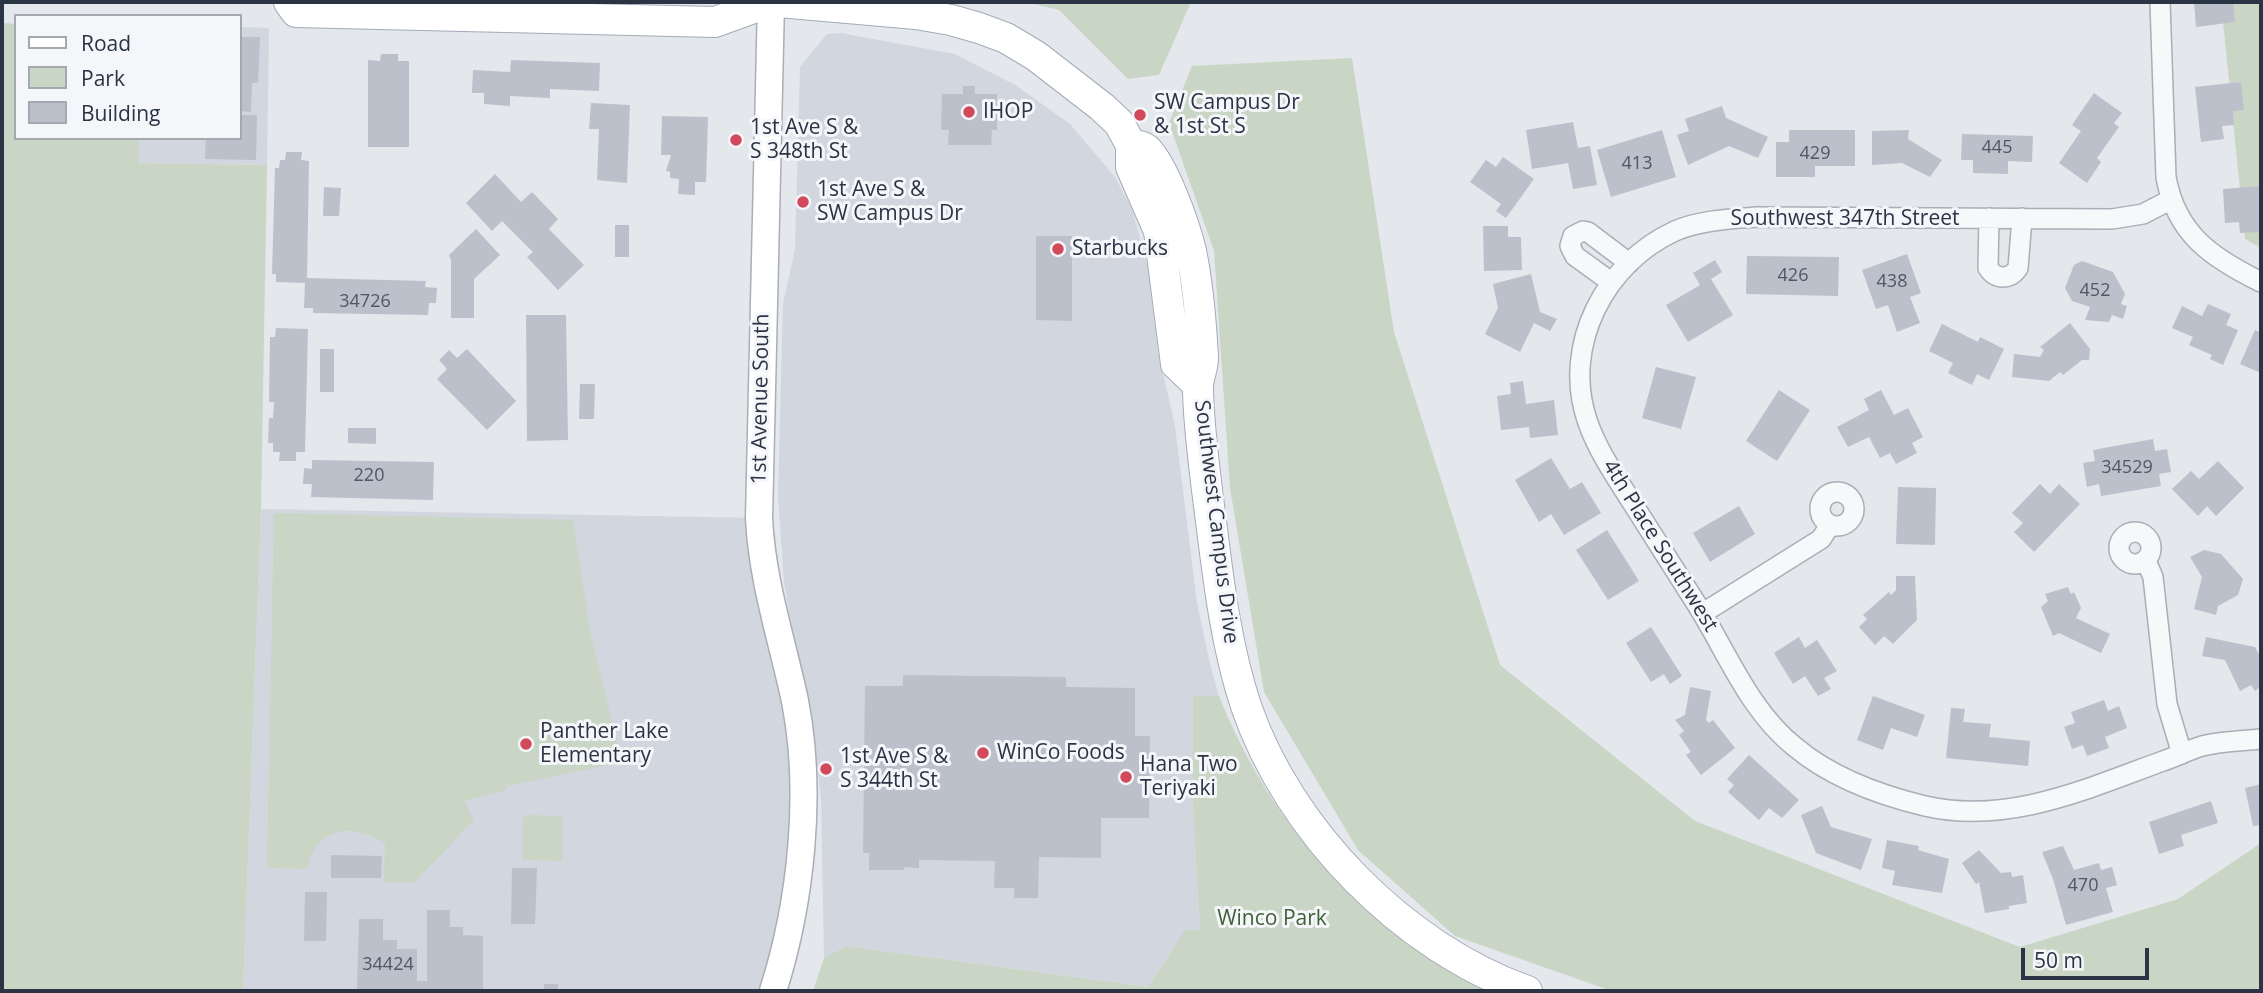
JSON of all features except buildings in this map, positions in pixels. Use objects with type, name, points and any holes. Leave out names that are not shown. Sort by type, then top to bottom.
[{"type":"main road","points":[[289,2],[296,12],[715,22],[771,2]]},
{"type":"main road","name":"1st Avenue South","points":[[771,2],[759,529],[763,568],[795,702],[802,756],[803,792],[795,901],[773,991]]},
{"type":"main road","name":"Southwest Campus Drive","points":[[779,2],[916,13],[951,20],[1006,38],[1036,56],[1086,93],[1119,123],[1131,145],[1146,149],[1160,170],[1191,250],[1203,359],[1198,385],[1208,496],[1231,649],[1246,705],[1263,748],[1301,815],[1360,882],[1397,915],[1444,950],[1485,973],[1527,991]]},
{"type":"street","points":[[2160,2],[2166,177],[2170,200],[2186,226],[2209,251],[2233,268],[2261,282]]},
{"type":"street","name":"Southwest 347th Street","points":[[1619,273],[1658,240],[1678,230],[1727,219],[2131,217],[2170,200]]},
{"type":"street","name":"Southwest 347th Street","points":[[1989,218],[1988,268],[2003,278],[2015,273],[2018,268],[2022,218]]},
{"type":"street","name":"4th Place Southwest","points":[[1619,273],[1595,310],[1583,344],[1580,381],[1584,410],[1592,433],[1610,468],[1703,613],[1753,701],[1775,729],[1794,747],[1843,779],[1928,806],[1953,810],[2000,810],[2053,801],[2201,746],[2261,739]]},
{"type":"street","points":[[1703,613],[1821,539],[1830,525]]},
{"type":"street","points":[[2146,561],[2153,577],[2167,704],[2182,754]]},
{"type":"shaded area","points":[[242,27],[269,28],[267,165],[138,163],[138,140],[242,140]]},
{"type":"shaded area","points":[[841,33],[955,54],[1017,86],[1070,124],[1115,177],[1132,209],[1148,268],[1158,351],[1175,426],[1197,603],[1219,696],[1193,697],[1193,807],[1200,930],[1185,931],[1148,987],[846,946],[824,958],[821,798],[813,730],[784,582],[778,497],[783,304],[795,249],[800,67],[827,34]]},
{"type":"shaded area","name":"Panther Lake Elementary","points":[[261,509],[759,518],[802,756],[773,991],[243,991]]},
{"type":"green space","points":[[1025,2],[1191,2],[1159,75],[1128,79],[1059,10]]},
{"type":"green space","points":[[2221,2],[2261,2],[2261,248],[2245,239]]},
{"type":"green space","points":[[2,23],[14,24],[14,140],[138,140],[138,163],[267,165],[261,509],[243,991],[2,991]]},
{"type":"green space","points":[[1352,58],[1394,332],[1500,665],[1695,821],[2020,947],[2178,899],[2261,843],[2261,991],[1609,990],[1455,936],[1358,850],[1264,692],[1230,488],[1214,251],[1169,123],[1192,66]]},
{"type":"green space","points":[[274,513],[573,520],[590,631],[622,762],[508,786],[506,790],[464,801],[474,820],[415,882],[384,883],[385,843],[366,834],[349,831],[332,834],[324,839],[313,852],[308,869],[267,868]]},
{"type":"green space","name":"Winco Park","points":[[1193,696],[1219,696],[1241,744],[1294,830],[1326,869],[1361,905],[1400,937],[1442,966],[1488,991],[813,991],[824,958],[846,946],[1148,987],[1185,930],[1200,930],[1193,807]]},
{"type":"green space","points":[[523,815],[563,816],[562,861],[522,860]]},
{"type":"place","name":"IHOP","points":[[969,112]]},
{"type":"place","name":"SW Campus Dr & 1st St S","points":[[1140,115]]},
{"type":"place","name":"1st Ave S & S 348th St","points":[[736,140]]},
{"type":"place","name":"1st Ave S & SW Campus Dr","points":[[803,202]]},
{"type":"place","name":"Starbucks","points":[[1058,249]]},
{"type":"place","name":"Panther Lake Elementary","points":[[526,744]]},
{"type":"place","name":"WinCo Foods","points":[[983,753]]},
{"type":"place","name":"1st Ave S & S 344th St","points":[[826,769]]},
{"type":"place","name":"Hana Two Teriyaki","points":[[1126,777]]}]
